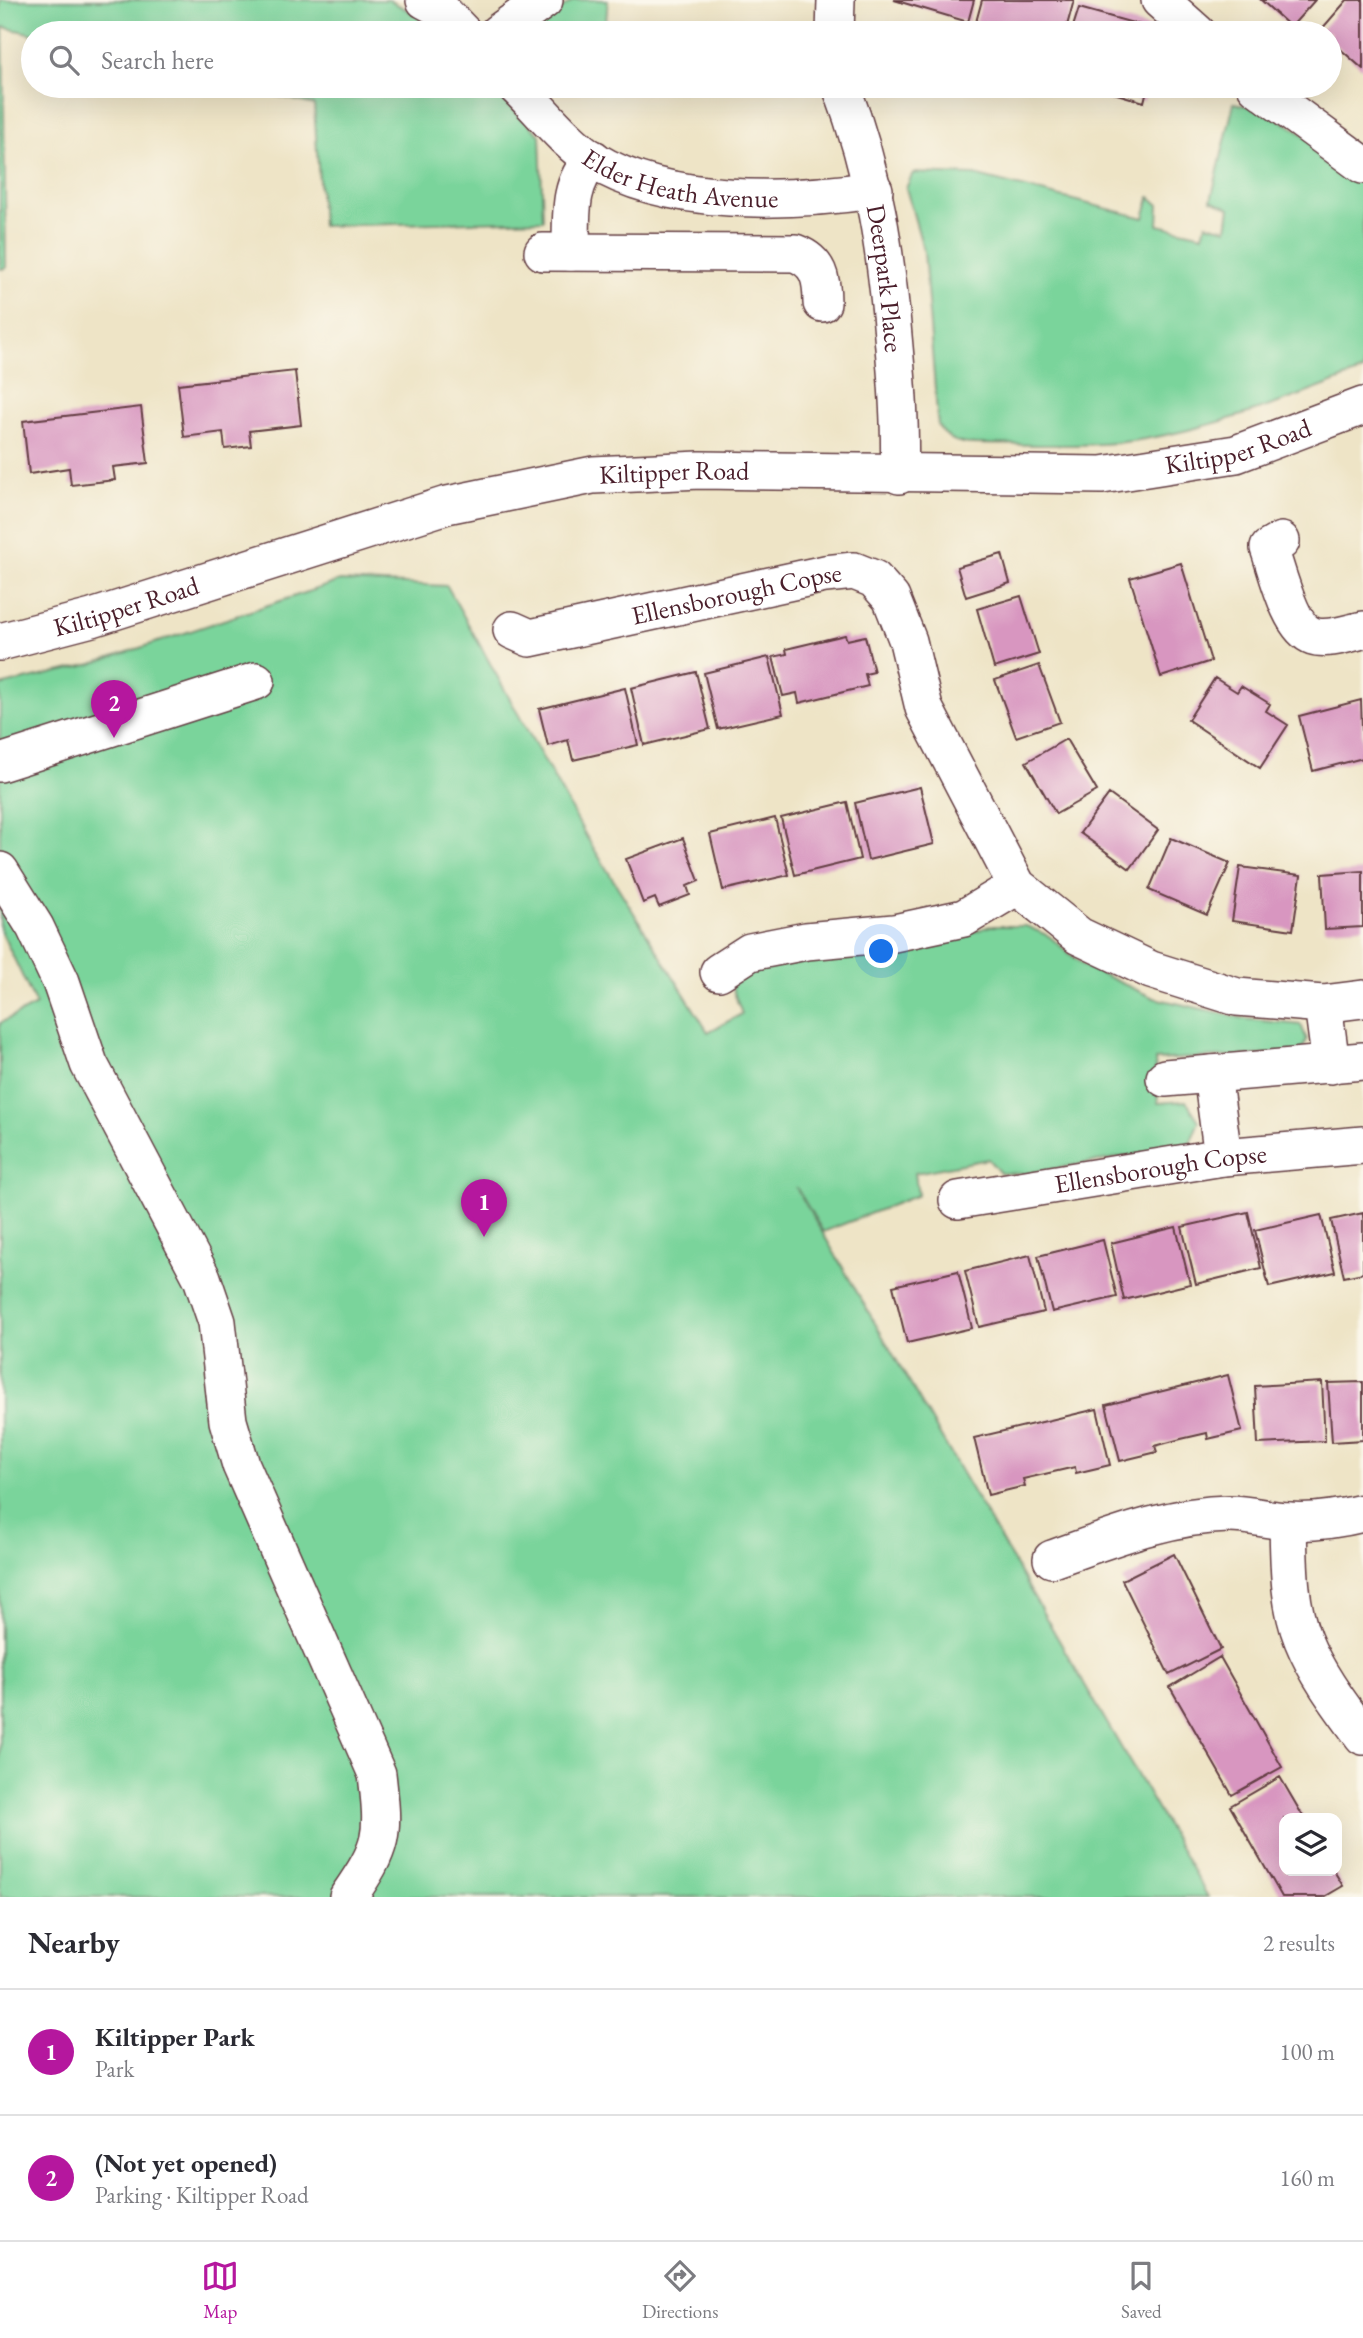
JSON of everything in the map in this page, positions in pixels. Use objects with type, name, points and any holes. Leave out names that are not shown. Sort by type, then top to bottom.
[{"type":"street","points":[[425,0],[438,7],[451,21]]},
{"type":"street","points":[[515,21],[544,0]]},
{"type":"street","points":[[835,21],[836,0]]},
{"type":"street","points":[[1160,0],[1184,21]]},
{"type":"street","name":"Elder Heath Avenue","points":[[529,98],[593,159],[622,175],[694,192],[774,199],[810,198],[874,190]]},
{"type":"street","name":"Deerpark Place","points":[[846,98],[860,136],[881,220],[901,433],[899,475]]},
{"type":"street","points":[[1272,98],[1363,165]]},
{"type":"street","points":[[593,159],[580,172],[557,252],[795,253],[808,258],[818,270],[822,303]]},
{"type":"street","name":"Kiltipper Road","points":[[0,642],[92,618],[447,505],[593,475],[700,470],[899,475],[1102,475],[1236,454],[1363,406]]},
{"type":"street","points":[[1281,541],[1269,548],[1296,624],[1313,636],[1338,636],[1363,630]]},
{"type":"street","name":"Ellensborough Copse","points":[[512,630],[530,638],[825,574],[854,571],[874,579],[891,598],[908,641],[924,708],[1017,886],[1079,936],[1151,970],[1237,997],[1323,1004],[1363,999]]},
{"type":"street","points":[[0,763],[256,681]]},
{"type":"street","points":[[0,871],[35,927],[61,982],[89,1064],[202,1278],[217,1322],[228,1421],[241,1465],[377,1774],[383,1828],[371,1863],[348,1897]]},
{"type":"street","points":[[719,972],[750,952],[806,941],[894,933],[964,918],[1017,886]]},
{"type":"street","points":[[1165,1078],[1347,1063],[1323,1004]]},
{"type":"street","points":[[1212,1074],[1223,1157]]},
{"type":"street","name":"Ellensborough Copse","points":[[958,1200],[1223,1157],[1363,1145]]},
{"type":"street","points":[[1052,1559],[1112,1536],[1188,1517],[1231,1514],[1288,1521],[1330,1521],[1363,1513]]},
{"type":"street","points":[[1288,1521],[1290,1583],[1302,1639],[1329,1689],[1363,1736]]},
{"type":"green space","points":[[0,0],[389,0],[424,21],[21,21],[21,31],[3,27],[6,268],[0,269]]},
{"type":"green space","points":[[574,0],[608,0],[606,21],[545,21]]},
{"type":"green space","points":[[286,98],[501,98],[540,135],[543,220],[322,226],[314,105]]},
{"type":"green space","points":[[1234,103],[1252,107],[1286,123],[1363,180],[1363,371],[1221,421],[1132,441],[1073,445],[971,444],[960,443],[948,437],[938,426],[924,252],[906,188],[913,173],[974,175],[1144,218],[1150,197],[1159,205],[1158,225],[1203,235],[1206,224],[1227,229],[1230,208],[1211,200]]},
{"type":"green space","points":[[340,581],[447,586],[586,836],[708,1032],[742,1014],[730,982],[762,966],[925,949],[990,926],[1026,926],[1049,936],[1084,966],[1154,998],[1246,1019],[1301,1025],[1307,1040],[1300,1053],[1155,1060],[1158,1103],[1186,1101],[1199,1121],[1189,1146],[1022,1174],[1000,1173],[988,1159],[915,1173],[918,1195],[823,1232],[796,1187],[1208,1897],[0,1897],[0,1023],[36,1005],[0,929],[0,686],[92,664]]},
{"type":"building","points":[[894,0],[974,0],[968,21]]},
{"type":"building","points":[[982,0],[1074,0],[1068,21],[976,21]]},
{"type":"building","points":[[1261,0],[1315,0],[1296,21],[1284,21]]},
{"type":"building","points":[[1347,0],[1363,0],[1363,69],[1342,51],[1342,21],[1329,21]]},
{"type":"building","points":[[1079,8],[1126,21],[1075,21]]},
{"type":"building","points":[[295,371],[301,425],[249,431],[251,446],[225,449],[223,432],[184,437],[178,384]]},
{"type":"building","points":[[141,407],[148,463],[113,467],[115,480],[71,485],[69,468],[29,474],[23,421]]},
{"type":"building","points":[[1002,554],[1010,583],[966,597],[957,567]]},
{"type":"building","points":[[1181,563],[1211,661],[1161,677],[1130,578]]},
{"type":"building","points":[[1021,596],[1039,654],[994,668],[977,609]]},
{"type":"building","points":[[845,635],[847,640],[865,636],[874,672],[865,674],[868,686],[799,703],[797,693],[783,696],[773,657],[787,654],[786,649]]},
{"type":"building","points":[[769,657],[783,714],[718,729],[704,673]]},
{"type":"building","points":[[1039,665],[1060,722],[1016,737],[995,680]]},
{"type":"building","points":[[696,672],[710,729],[644,745],[631,688]]},
{"type":"building","points":[[1215,678],[1237,692],[1241,686],[1270,704],[1266,711],[1288,725],[1260,768],[1188,720]]},
{"type":"building","points":[[625,688],[638,745],[573,760],[568,740],[548,746],[539,709]]},
{"type":"building","points":[[1361,700],[1363,758],[1313,771],[1299,716]]},
{"type":"building","points":[[1066,739],[1097,791],[1056,814],[1026,762]]},
{"type":"building","points":[[920,787],[934,844],[868,860],[855,803]]},
{"type":"building","points":[[1109,794],[1158,830],[1130,869],[1080,833]]},
{"type":"building","points":[[847,802],[860,859],[795,875],[781,818]]},
{"type":"building","points":[[775,818],[789,875],[723,890],[710,834]]},
{"type":"building","points":[[683,838],[699,881],[687,886],[690,895],[659,907],[655,898],[643,903],[626,859]]},
{"type":"building","points":[[1171,838],[1230,863],[1207,915],[1149,890]]},
{"type":"building","points":[[1240,867],[1301,875],[1293,930],[1232,921]]},
{"type":"building","points":[[1363,871],[1363,927],[1325,929],[1322,874]]},
{"type":"building","points":[[1248,1212],[1261,1268],[1196,1284],[1182,1227]]},
{"type":"building","points":[[1363,1213],[1363,1273],[1344,1277],[1331,1220]]},
{"type":"building","points":[[1321,1215],[1335,1272],[1269,1287],[1255,1230]]},
{"type":"building","points":[[1176,1227],[1190,1284],[1124,1300],[1111,1243]]},
{"type":"building","points":[[1103,1240],[1117,1297],[1052,1312],[1038,1256]]},
{"type":"building","points":[[1030,1255],[1044,1312],[979,1327],[965,1271]]},
{"type":"building","points":[[958,1271],[972,1328],[907,1343],[893,1286]]},
{"type":"building","points":[[1228,1375],[1242,1431],[1208,1439],[1207,1433],[1181,1439],[1155,1446],[1157,1452],[1120,1461],[1106,1405]]},
{"type":"building","points":[[1322,1382],[1325,1441],[1258,1444],[1255,1386]]},
{"type":"building","points":[[1363,1382],[1363,1440],[1332,1442],[1328,1383]]},
{"type":"building","points":[[1097,1409],[1110,1465],[1076,1473],[1075,1467],[1023,1479],[1025,1486],[988,1495],[974,1438]]},
{"type":"building","points":[[1174,1554],[1221,1649],[1169,1675],[1122,1580]]},
{"type":"building","points":[[1220,1657],[1282,1767],[1232,1795],[1170,1687]]},
{"type":"building","points":[[1280,1777],[1301,1813],[1279,1813],[1279,1876],[1337,1876],[1343,1886],[1324,1897],[1282,1897],[1230,1806]]},
{"type":"place","name":"(Not yet opened)","points":[[114,738]]},
{"type":"place","name":"Kiltipper Park","points":[[484,1237]]}]
